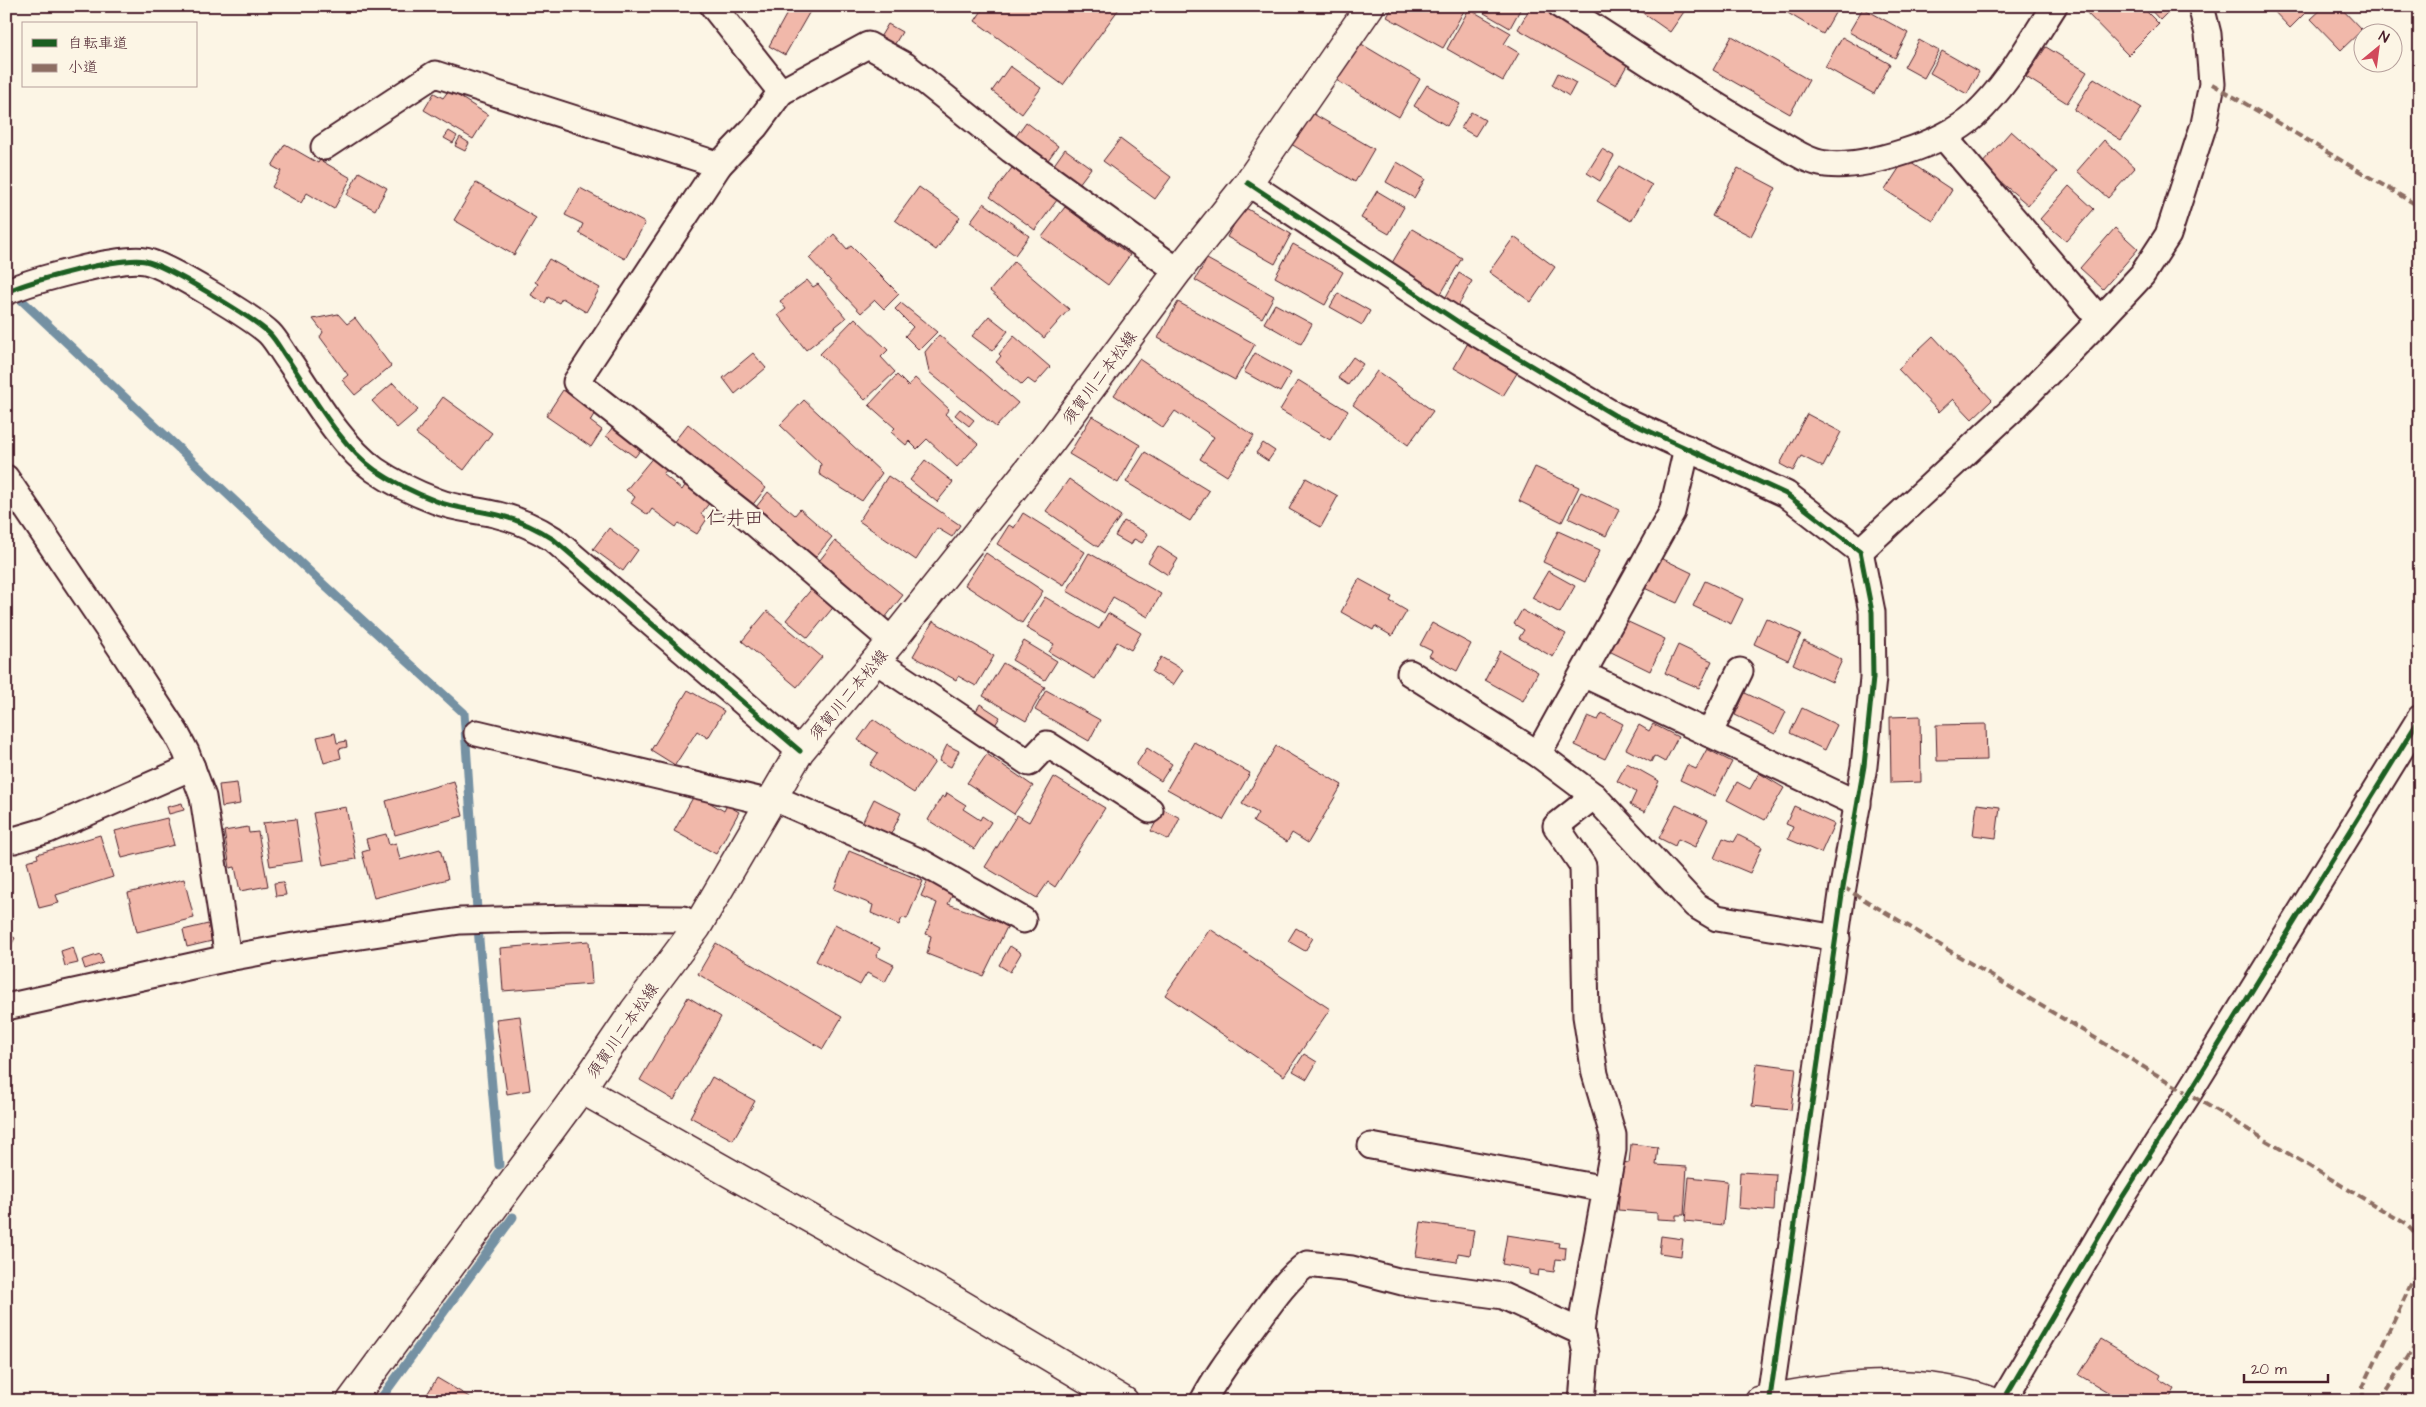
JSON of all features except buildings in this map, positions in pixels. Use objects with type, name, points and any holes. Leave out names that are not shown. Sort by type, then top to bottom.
[{"type":"main road","name":"須賀川二本松線","points":[[350,1401],[581,1089],[634,1011],[697,927],[800,751],[884,651],[1052,440],[1178,271],[1248,183],[1370,6]]},
{"type":"main road","points":[[581,1089],[944,1294],[1124,1401]]},
{"type":"main road","points":[[1764,1400],[1851,1387],[1917,1385],[1971,1394],[1990,1401]]},
{"type":"street","points":[[713,6],[781,92]]},
{"type":"street","points":[[1561,6],[1751,127],[1808,159],[1826,164],[1860,163],[1944,137],[1974,116],[2002,84],[2054,6]]},
{"type":"street","points":[[1860,551],[2012,410],[2142,275],[2158,251],[2168,234],[2186,182],[2204,124],[2212,84],[2208,34],[2201,6]]},
{"type":"street","points":[[1150,810],[1047,744],[1029,763],[884,651],[745,515],[576,382],[719,165],[755,127],[781,92],[868,45],[906,66],[1011,150],[1178,271]]},
{"type":"street","points":[[324,147],[435,74],[719,165]]},
{"type":"street","points":[[1944,137],[2100,320]]},
{"type":"street","points":[[1248,183],[1474,332],[1614,415],[1786,494],[1860,551],[1872,612],[1873,678],[1864,766],[1764,1400]]},
{"type":"street","points":[[14,289],[118,261],[145,260],[163,268],[241,313],[269,333],[348,444],[374,469],[397,484],[437,502],[529,524],[554,539],[800,751]]},
{"type":"street","points":[[1538,754],[1672,512],[1686,448]]},
{"type":"street","points":[[6,478],[171,726],[192,767],[202,797],[228,958]]},
{"type":"street","points":[[1709,734],[1740,671]]},
{"type":"street","points":[[1410,673],[1538,754],[1594,796],[1695,905],[1716,918],[1837,938]]},
{"type":"street","points":[[1583,674],[1858,804]]},
{"type":"street","points":[[2003,1401],[2118,1204],[2189,1093],[2420,718]]},
{"type":"street","points":[[477,732],[773,800],[923,863],[1023,920]]},
{"type":"street","points":[[6,837],[14,840],[48,830],[192,767]]},
{"type":"street","points":[[1582,1401],[1586,1353],[1582,1332],[1584,1308],[1613,1150],[1613,1136],[1595,1074],[1587,1025],[1583,866],[1556,826],[1594,796]]},
{"type":"street","points":[[6,1007],[228,958],[460,921],[683,919],[697,927]]},
{"type":"street","points":[[1371,1146],[1606,1189]]},
{"type":"street","points":[[1203,1401],[1214,1381],[1291,1276],[1307,1264],[1352,1269],[1402,1282],[1503,1296],[1582,1332]]},
{"type":"waterway","points":[[14,293],[324,585],[464,713],[479,940],[499,1165]]},
{"type":"waterway","points":[[379,1401],[513,1217]]},
{"type":"marked path","points":[[2212,84],[2420,207]]},
{"type":"marked path","points":[[1843,887],[2406,1224],[2420,1239]]},
{"type":"marked path","points":[[2363,1401],[2363,1387],[2420,1265]]},
{"type":"marked path","points":[[2380,1401],[2420,1338]]},
{"type":"marked path","points":[[2415,1401],[2420,1395]]},
{"type":"cycle path","points":[[1248,183],[1466,327],[1614,415],[1786,494],[1860,551],[1872,612],[1873,678],[1864,766],[1843,887],[1770,1398]]},
{"type":"cycle path","points":[[6,292],[76,270],[133,260],[145,261],[156,265],[209,293],[269,333],[339,434],[362,460],[375,470],[420,495],[451,506],[513,519],[553,539],[800,751]]},
{"type":"cycle path","points":[[2003,1401],[2118,1204],[2189,1093],[2420,718]]},
{"type":"district","name":"仁井田","points":[[735,517]]}]
